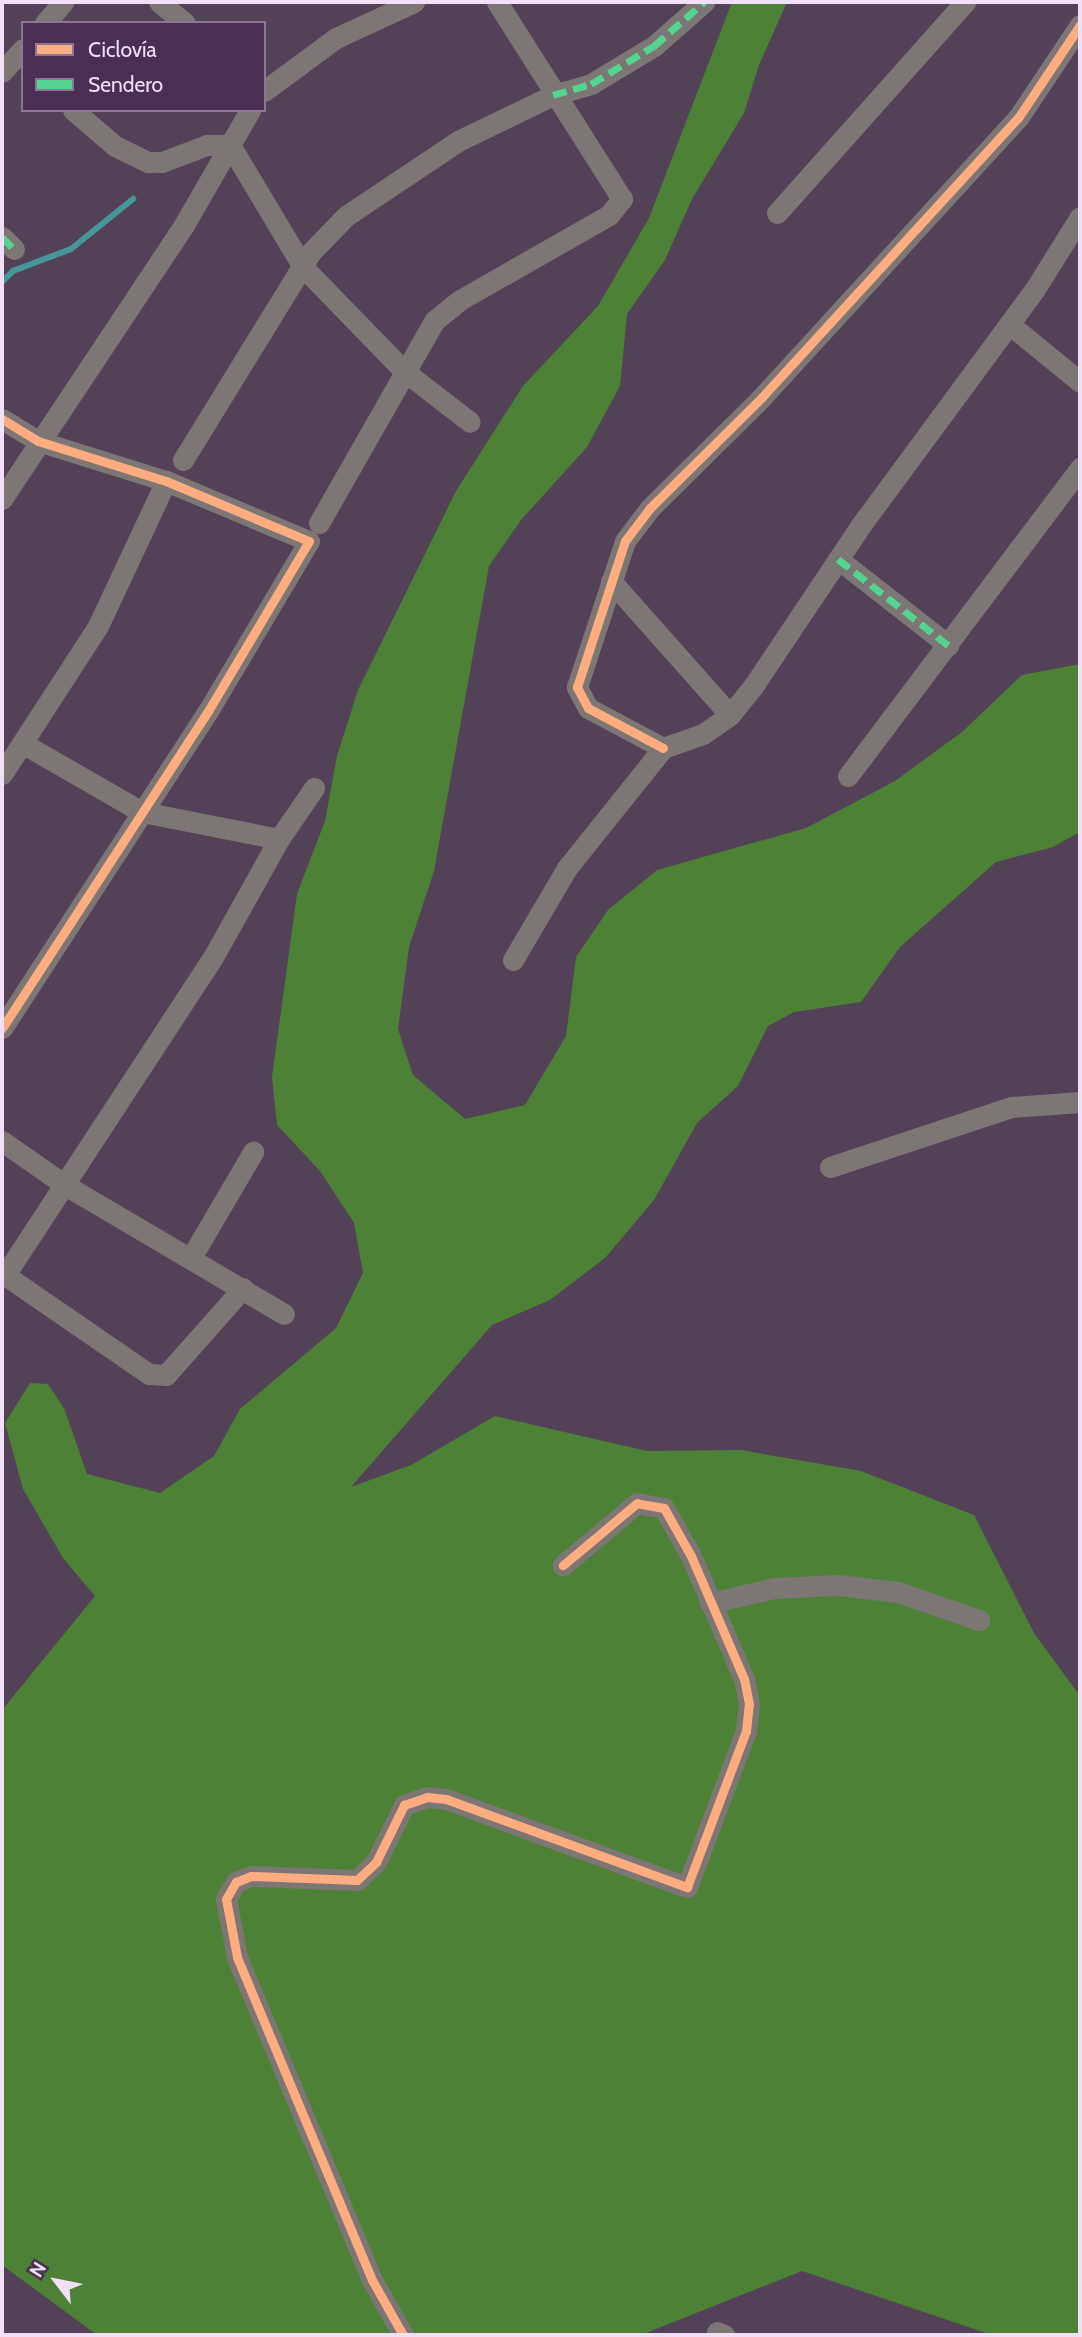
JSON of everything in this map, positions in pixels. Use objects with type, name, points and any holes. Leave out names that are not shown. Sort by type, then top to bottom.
[{"type":"street","points":[[47,21],[63,2]]},
{"type":"street","points":[[159,2],[183,21]]},
{"type":"street","points":[[266,90],[315,51],[385,7],[414,2]]},
{"type":"street","points":[[319,523],[404,371],[443,312],[609,215],[622,199],[553,95],[497,2]]},
{"type":"street","points":[[183,460],[303,267],[330,230],[375,194],[458,141],[553,95],[591,84],[654,46],[704,2]]},
{"type":"street","points":[[777,213],[965,2]]},
{"type":"street","points":[[663,748],[589,708],[579,695],[577,678],[625,541],[650,508],[762,397],[1018,118],[1080,25]]},
{"type":"street","points":[[75,112],[115,145],[148,162],[162,162],[207,145],[230,145]]},
{"type":"street","points":[[2,499],[38,441],[184,225],[249,112]]},
{"type":"street","points":[[230,145],[303,267],[404,371],[470,422]]},
{"type":"street","points":[[513,960],[567,868],[663,748],[703,734],[730,715],[838,559],[1009,324],[1080,217]]},
{"type":"street","points":[[1009,324],[1080,382]]},
{"type":"street","points":[[2,419],[38,441],[166,481],[309,541],[142,812],[2,1028]]},
{"type":"street","points":[[848,776],[1080,468]]},
{"type":"street","points":[[2,774],[98,626],[166,481]]},
{"type":"street","points":[[838,559],[948,645]]},
{"type":"street","points":[[611,581],[730,715]]},
{"type":"street","points":[[22,743],[142,812],[279,839]]},
{"type":"street","points":[[243,1288],[166,1375],[149,1374],[4,1274],[212,958],[279,839],[314,789]]},
{"type":"street","points":[[830,1167],[1011,1107],[1080,1102]]},
{"type":"street","points":[[2,1141],[65,1185],[192,1256],[284,1314]]},
{"type":"street","points":[[192,1256],[253,1152]]},
{"type":"street","points":[[403,2335],[372,2280],[237,1957],[228,1892],[236,1882],[251,1876],[357,1880],[371,1870],[404,1805],[427,1797],[446,1799],[687,1887],[749,1718],[744,1679],[664,1508],[637,1503],[563,1565]]},
{"type":"street","points":[[710,1603],[774,1588],[838,1584],[908,1594],[979,1620]]},
{"type":"green space","points":[[732,2],[787,2],[759,65],[744,113],[692,199],[665,260],[627,314],[620,386],[587,447],[521,520],[489,566],[434,871],[409,947],[398,1029],[413,1075],[465,1119],[525,1105],[566,1036],[576,957],[608,910],[657,870],[806,828],[895,781],[962,732],[1022,675],[1080,664],[1080,832],[1053,847],[996,862],[900,947],[861,1002],[794,1012],[768,1026],[738,1086],[697,1123],[654,1200],[605,1258],[550,1300],[492,1325],[351,1487],[411,1465],[495,1416],[647,1451],[741,1450],[861,1471],[974,1515],[1034,1633],[1080,1696],[1080,2335],[992,2335],[802,2271],[641,2335],[97,2335],[2,2265],[2,1710],[95,1596],[63,1558],[23,1489],[5,1423],[30,1383],[48,1384],[64,1408],[87,1474],[160,1493],[214,1456],[240,1409],[336,1328],[363,1273],[354,1223],[320,1171],[277,1125],[272,1077],[297,894],[325,821],[337,756],[358,690],[456,491],[523,386],[598,306],[649,218]]},
{"type":"waterway","points":[[2,282],[13,271],[71,249],[133,199]]},
{"type":"marked path","points":[[553,95],[591,84],[654,46],[704,2]]},
{"type":"marked path","points":[[2,237],[14,249]]},
{"type":"marked path","points":[[838,559],[948,645]]},
{"type":"cycle path","points":[[663,748],[588,708],[577,687],[625,541],[650,508],[762,397],[1018,118],[1080,25]]},
{"type":"cycle path","points":[[2,419],[38,441],[166,481],[309,541],[208,711],[2,1028]]},
{"type":"cycle path","points":[[403,2335],[372,2280],[237,1957],[226,1899],[236,1882],[251,1876],[357,1880],[376,1862],[404,1805],[427,1797],[446,1799],[687,1887],[746,1731],[749,1704],[744,1679],[691,1556],[664,1508],[637,1503],[563,1565]]}]
